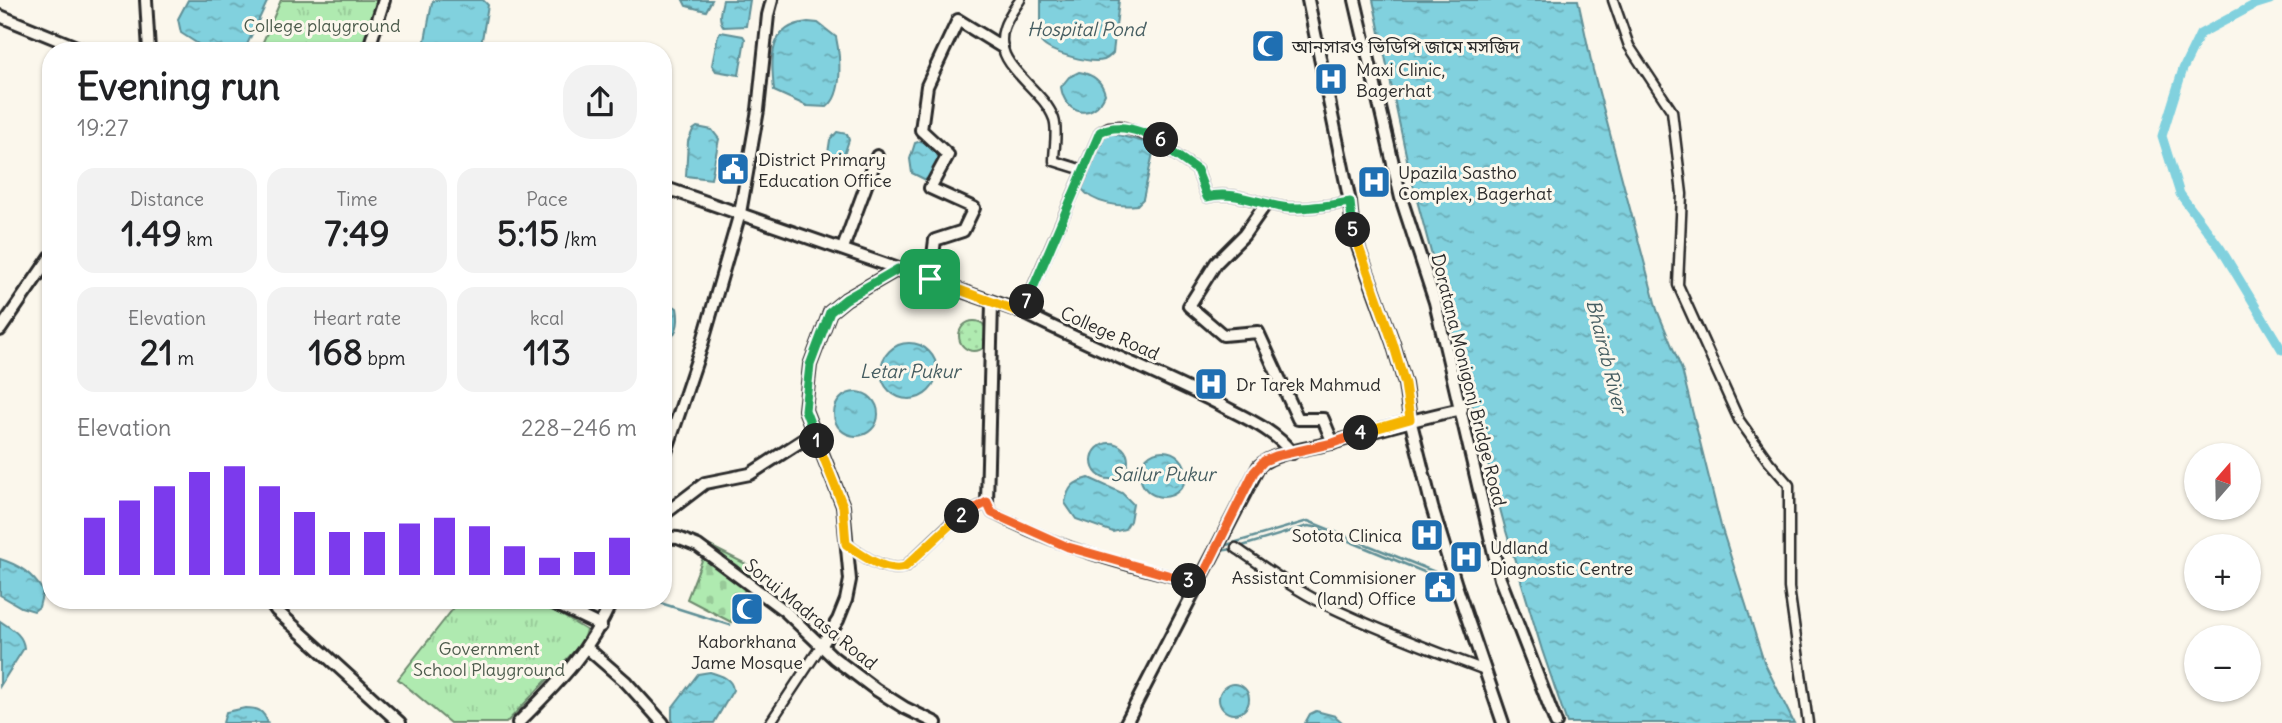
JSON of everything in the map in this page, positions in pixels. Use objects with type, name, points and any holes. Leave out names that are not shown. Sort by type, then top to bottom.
[{"type":"street","points":[[146,0],[148,42]]},
{"type":"street","points":[[371,42],[384,0]]},
{"type":"street","points":[[672,434],[701,348],[740,213],[758,110],[772,0]]},
{"type":"street","points":[[1020,0],[1003,31],[1002,47],[1005,57],[1015,71],[1039,93],[1052,115],[1055,123],[1054,161],[1083,170]]},
{"type":"street","points":[[1308,0],[1350,202],[1353,233],[1393,343],[1405,384],[1410,419],[1432,507],[1503,723]]},
{"type":"street","name":"Doratana Monigonj Bridge Road","points":[[1354,0],[1401,198],[1435,302],[1462,409],[1500,579],[1556,723]]},
{"type":"street","points":[[1613,0],[1629,46],[1672,111],[1682,194],[1678,285],[1739,420],[1789,485],[1789,588],[1808,723]]},
{"type":"street","points":[[2,20],[62,42]]},
{"type":"street","points":[[930,279],[935,240],[962,232],[974,208],[930,188],[948,155],[922,130],[927,86],[958,20],[1002,47]]},
{"type":"street","points":[[1023,312],[1100,132],[1109,127],[1120,126],[1160,140],[1170,151],[1197,170],[1207,197],[1223,194],[1265,205],[1292,208],[1350,202]]},
{"type":"street","points":[[843,248],[877,156]]},
{"type":"street","name":"College Road","points":[[672,190],[1023,312],[1120,356],[1230,411],[1282,441],[1292,453]]},
{"type":"street","points":[[1265,205],[1244,236],[1216,263],[1189,306],[1223,335],[1258,332],[1298,419],[1323,419],[1333,443]]},
{"type":"street","points":[[0,330],[42,269]]},
{"type":"street","points":[[770,723],[838,620],[850,580],[843,506],[805,410],[810,365],[830,312],[846,299],[898,269]]},
{"type":"street","points":[[992,303],[987,502],[992,513],[1068,547],[1199,583]]},
{"type":"street","points":[[1126,723],[1254,472],[1264,461],[1410,419],[1462,409]]},
{"type":"street","points":[[672,508],[705,483],[750,474],[803,440],[815,438]]},
{"type":"street","points":[[846,544],[864,557],[899,569],[905,567],[953,522],[987,502]]},
{"type":"street","name":"Sorui Madrasa Road","points":[[672,538],[698,546],[785,611],[821,646],[875,689],[936,723]]},
{"type":"street","points":[[1236,548],[1277,577],[1326,604],[1389,633],[1485,670]]},
{"type":"street","points":[[275,609],[400,723]]},
{"type":"street","points":[[566,609],[601,626]]},
{"type":"street","points":[[518,723],[587,648],[608,609]]},
{"type":"street","points":[[587,648],[626,682],[663,723]]},
{"type":"green space","name":"College playground","points":[[281,0],[382,0],[368,42],[263,42]]},
{"type":"green space","points":[[974,321],[985,325],[989,336],[985,347],[974,351],[963,347],[959,336],[963,325]]},
{"type":"green space","points":[[708,545],[754,568],[731,622],[687,599]]},
{"type":"green space","name":"Government School Playground","points":[[453,609],[551,609],[586,630],[582,643],[506,723],[450,723],[398,679]]},
{"type":"water","points":[[188,0],[268,0],[248,42],[195,42],[181,33],[178,19]]},
{"type":"water","points":[[435,0],[483,0],[488,5],[482,42],[425,42],[432,3]]},
{"type":"water","points":[[683,0],[712,0],[706,11],[686,6]]},
{"type":"water","points":[[723,0],[750,0],[746,26],[724,27],[720,17]]},
{"type":"water","name":"Hospital Pond","points":[[1041,0],[1119,0],[1113,53],[1098,61],[1061,54],[1045,46],[1041,42]]},
{"type":"water","name":"Bhairab River","points":[[1373,0],[1578,0],[1593,70],[1657,310],[1682,370],[1721,526],[1764,662],[1794,723],[1567,723],[1506,531],[1411,178]]},
{"type":"water","points":[[808,22],[818,23],[836,37],[838,84],[827,107],[807,106],[774,91],[773,56],[779,37],[785,30]]},
{"type":"water","points":[[721,32],[743,36],[745,39],[739,75],[716,71],[712,65],[718,35]]},
{"type":"water","points":[[1079,72],[1096,79],[1105,94],[1094,108],[1080,112],[1068,104],[1061,87],[1069,77]]},
{"type":"water","points":[[697,127],[712,130],[719,139],[711,179],[686,176],[688,141]]},
{"type":"water","points":[[837,132],[847,134],[849,140],[843,158],[832,157],[828,153],[830,140]]},
{"type":"water","points":[[1111,133],[1144,142],[1153,153],[1143,199],[1137,205],[1115,205],[1100,201],[1082,189],[1102,140],[1105,135]]},
{"type":"water","points":[[921,141],[934,148],[938,158],[935,170],[926,180],[912,173],[910,159],[915,143]]},
{"type":"water","points":[[672,305],[677,308],[675,333],[672,336]]},
{"type":"water","name":"Letar Pukur","points":[[909,343],[924,348],[932,356],[937,371],[932,386],[924,394],[909,399],[894,394],[886,386],[881,371],[886,356],[894,348]]},
{"type":"water","points":[[856,392],[872,398],[878,414],[872,430],[856,436],[840,430],[834,414],[840,398]]},
{"type":"water","points":[[1110,443],[1123,448],[1128,461],[1123,474],[1110,479],[1097,474],[1092,461],[1097,448]]},
{"type":"water","name":"Sailur Pukur","points":[[1163,451],[1179,458],[1186,474],[1179,490],[1163,497],[1147,490],[1140,474],[1147,458]]},
{"type":"water","points":[[1089,478],[1122,493],[1133,504],[1130,521],[1125,529],[1113,532],[1076,519],[1065,503],[1066,497],[1072,486]]},
{"type":"water","points":[[0,559],[25,571],[42,590],[39,607],[34,611],[0,595]]},
{"type":"water","points":[[0,621],[19,635],[24,648],[0,686]]},
{"type":"water","points":[[710,672],[728,680],[733,690],[714,723],[672,723],[672,708],[698,674]]},
{"type":"water","points":[[1234,684],[1244,689],[1249,699],[1244,709],[1234,714],[1224,709],[1219,699],[1224,689]]},
{"type":"water","points":[[245,708],[260,711],[268,723],[223,723],[226,712]]},
{"type":"water","points":[[1316,711],[1335,716],[1343,723],[1305,723],[1310,714]]},
{"type":"waterway","points":[[2270,0],[2254,5],[2200,34],[2183,69],[2162,136],[2180,194],[2221,249],[2282,350]]},
{"type":"waterway","points":[[1460,386],[1482,478]]},
{"type":"waterway","points":[[1223,546],[1308,521],[1450,578]]},
{"type":"waterway","points":[[1239,547],[1308,526],[1315,527],[1453,584]]},
{"type":"waterway","points":[[1219,551],[1233,549]]},
{"type":"waterway","points":[[672,607],[730,625]]},
{"type":"place","name":"আনসারও ভিডিপি জামে মসজিদ","points":[[1268,46]]},
{"type":"place","name":"Maxi Clinic, Bagerhat","points":[[1331,79]]},
{"type":"place","name":"District Primary Education Office","points":[[733,169]]},
{"type":"place","name":"Upazila Sastho Complex, Bagerhat","points":[[1374,182]]},
{"type":"place","name":"Dr Tarek Mahmud","points":[[1211,384]]},
{"type":"place","name":"Sotota Clinica","points":[[1427,535]]},
{"type":"place","name":"Udland Diagnostic Centre","points":[[1466,557]]},
{"type":"place","name":"Assistant Commisioner (land) Office","points":[[1440,587]]},
{"type":"place","name":"Kaborkhana Jame Mosque","points":[[747,609]]},
{"type":"route","points":[[1120,126],[1160,140],[1170,151],[1197,170],[1207,197],[1218,193],[1265,205],[1292,208],[1350,202],[1353,233],[1393,343],[1405,384],[1410,419],[1264,461],[1254,472],[1199,583],[1068,547],[992,513],[987,502],[953,522],[905,567],[899,569],[864,557],[846,544],[843,506],[805,410],[810,365],[830,312],[846,299],[898,269],[930,279],[1023,312],[1100,132],[1109,127],[1120,126]]}]
